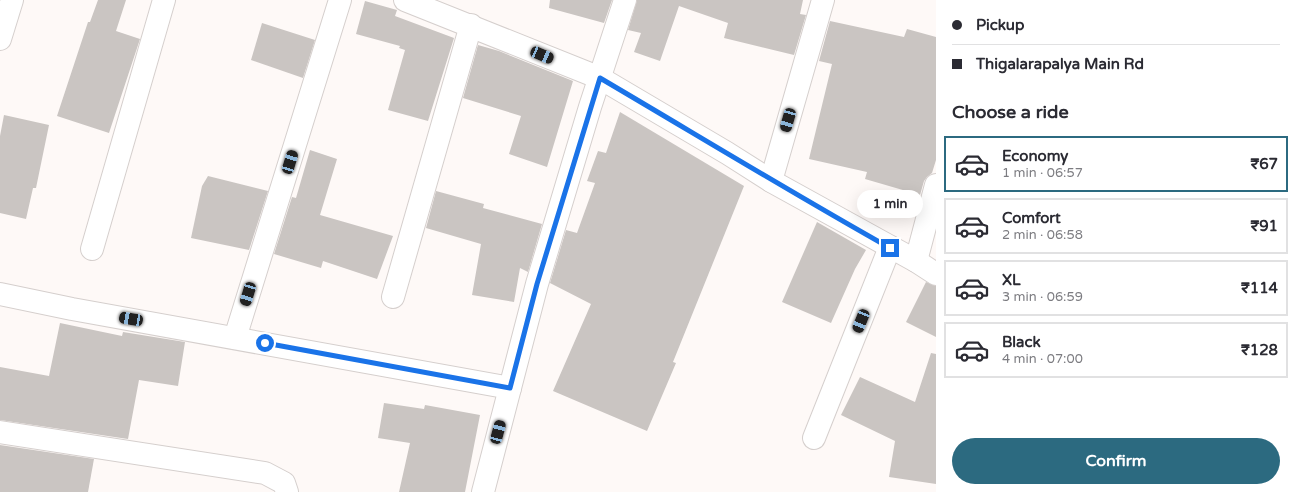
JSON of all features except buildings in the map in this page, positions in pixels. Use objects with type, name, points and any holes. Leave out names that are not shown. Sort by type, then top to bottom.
[{"type":"street","points":[[0,39],[12,0]]},
{"type":"street","points":[[92,249],[164,0]]},
{"type":"street","points":[[235,338],[340,0]]},
{"type":"street","points":[[405,0],[471,25],[600,78],[727,152],[771,181],[916,261],[936,274]]},
{"type":"street","points":[[483,492],[537,284],[625,0]]},
{"type":"street","points":[[771,181],[823,0]]},
{"type":"street","points":[[393,297],[471,25]]},
{"type":"street","points":[[916,261],[936,185]]},
{"type":"street","points":[[814,438],[890,248]]},
{"type":"street","points":[[0,294],[510,388]]},
{"type":"street","points":[[0,432],[265,473],[284,483],[287,492]]},
{"type":"route","points":[[265,343],[510,388],[537,284],[600,78],[727,152],[771,181],[890,248]]}]
